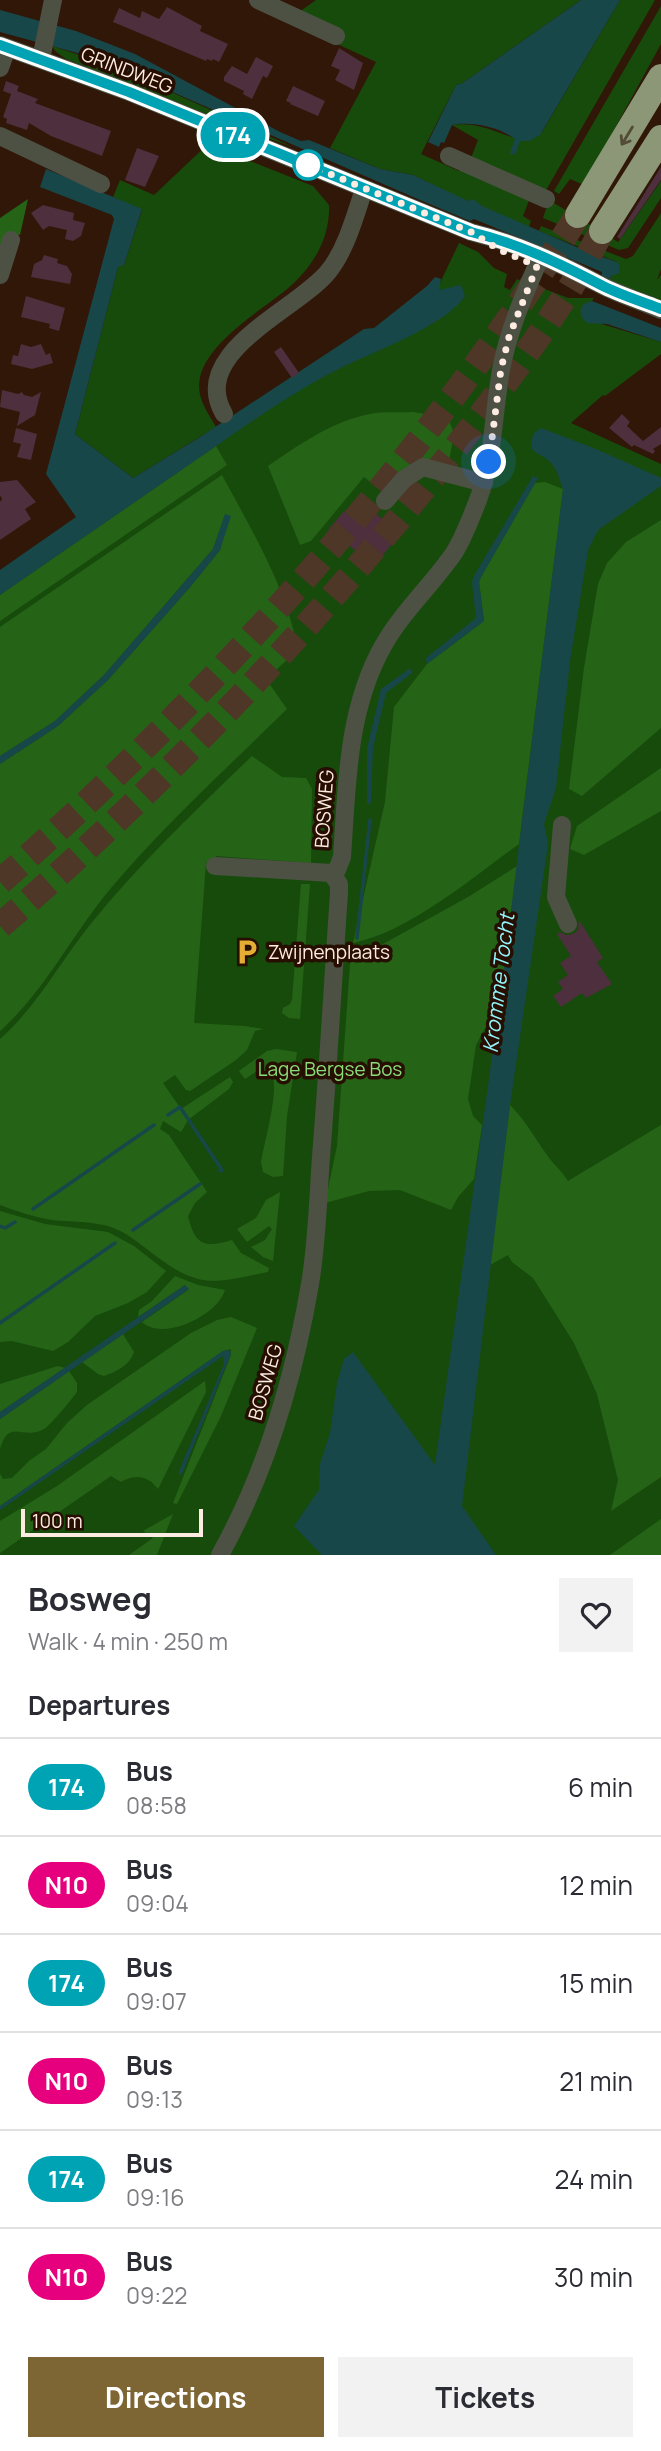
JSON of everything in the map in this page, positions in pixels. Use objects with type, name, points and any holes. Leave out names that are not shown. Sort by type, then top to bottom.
[{"type":"highway","points":[[578,215],[661,77]]},
{"type":"highway","points":[[602,230],[661,138]]},
{"type":"street","points":[[42,55],[53,0]]},
{"type":"street","points":[[258,0],[337,36]]},
{"type":"street","points":[[0,68],[4,47]]},
{"type":"street","name":"GRINDWEG","points":[[4,47],[42,55],[471,232],[500,250],[539,261],[577,282],[603,286],[661,310]]},
{"type":"street","points":[[0,136],[101,184]]},
{"type":"street","points":[[449,156],[545,199]]},
{"type":"street","points":[[224,414],[216,395],[217,381],[229,355],[328,272],[343,248],[364,189]]},
{"type":"street","points":[[0,275],[10,240]]},
{"type":"street","name":"BOSWEG","points":[[220,1555],[239,1521],[259,1473],[297,1348],[310,1283],[321,1170],[340,893],[339,884],[331,873],[337,870],[342,857],[349,754],[358,706],[370,673],[396,625],[454,552],[468,527],[484,482],[494,438],[501,369],[509,337],[539,261]]},
{"type":"street","points":[[385,501],[404,479],[423,467],[484,482]]},
{"type":"street","points":[[562,825],[556,897],[568,924]]},
{"type":"street","points":[[215,866],[331,873]]},
{"type":"green space","points":[[316,0],[581,0],[456,85],[421,154],[459,171],[461,168],[531,195],[523,216],[531,221],[529,227],[413,175],[380,169],[330,148],[376,62],[292,23],[299,12]]},
{"type":"green space","points":[[620,0],[655,0],[545,192],[471,158],[478,140],[452,125],[479,126],[520,140],[542,132]]},
{"type":"green space","points":[[661,6],[661,44],[584,185],[570,179],[559,194],[554,191]]},
{"type":"green space","points":[[52,46],[113,66],[293,147],[66,59]]},
{"type":"green space","points":[[208,144],[313,186],[329,205],[327,227],[316,256],[303,274],[232,332],[205,363],[200,380],[201,398],[216,427],[133,478],[75,434],[118,267],[124,265],[142,210],[113,197],[120,180],[154,195]]},
{"type":"green space","points":[[661,181],[661,198],[628,248],[619,250],[543,218],[549,200],[618,242]]},
{"type":"green space","points":[[28,199],[20,235],[8,232],[0,261],[0,218]]},
{"type":"green space","points":[[661,213],[661,269],[657,280],[661,275],[661,303],[609,281],[617,262],[539,231],[541,226],[626,259],[633,256]]},
{"type":"green space","name":"Lage Bergse Bos","points":[[459,243],[478,252],[494,268],[507,274],[504,287],[510,290],[517,279],[535,288],[537,286],[568,298],[594,298],[592,301],[602,324],[661,342],[661,354],[603,395],[571,423],[661,464],[661,1555],[0,1555],[0,584],[445,291],[439,290],[438,287]]},
{"type":"green space","points":[[413,412],[448,418],[454,433],[448,467],[429,462],[387,495],[364,477],[311,541],[300,545],[268,466],[316,435],[342,422],[375,413]]},
{"type":"green space","points":[[216,446],[227,465],[0,621],[0,595]]},
{"type":"green space","points":[[222,475],[277,581],[293,626],[298,650],[266,679],[287,709],[197,796],[132,864],[97,905],[31,998],[0,1031],[0,764],[58,726],[108,680],[220,550],[225,515],[213,549],[104,675],[55,721],[0,756],[0,627]]},
{"type":"green space","points":[[545,482],[563,489],[519,844],[418,916],[396,928],[353,943],[385,802],[394,707],[427,664],[484,621],[479,582],[481,577],[535,483]]},
{"type":"green space","points":[[661,520],[661,728],[582,796],[569,789],[598,584],[607,563],[626,542]]},
{"type":"green space","points":[[252,756],[282,777],[306,778],[312,789],[311,863],[217,856],[206,863],[194,1023],[264,1029],[255,1031],[247,1050],[236,1060],[190,1091],[186,1090],[175,1075],[163,1083],[181,1109],[230,1077],[233,1082],[229,1089],[188,1120],[181,1132],[163,1121],[160,1129],[169,1135],[207,1192],[195,1203],[188,1216],[194,1234],[208,1244],[232,1240],[241,1253],[269,1268],[268,1272],[220,1281],[195,1278],[183,1273],[111,1227],[45,1219],[0,1205],[0,1039],[26,1012],[89,926],[127,881]]},
{"type":"green space","points":[[661,768],[661,811],[584,855],[570,849],[577,826]]},
{"type":"green space","points":[[517,866],[500,1000],[476,1045],[468,1099],[473,1116],[482,1125],[474,1179],[458,1197],[451,1210],[400,1190],[369,1191],[325,1203],[337,1146],[351,951],[374,949],[468,897]]},
{"type":"green space","points":[[301,884],[310,884],[300,1019],[289,1018],[282,1013],[283,1008],[292,1000]]},
{"type":"green space","points":[[276,1049],[297,1052],[287,1116],[283,1176],[273,1177],[263,1172],[261,1162],[272,1107],[273,1079],[268,1072],[260,1069],[245,1079],[239,1071],[267,1051]]},
{"type":"green space","points":[[510,1105],[568,1181],[661,1125],[661,1477],[611,1511],[618,1480],[597,1394],[574,1343],[533,1278],[512,1262],[508,1255],[490,1265]]},
{"type":"green space","points":[[280,1192],[273,1261],[251,1247],[265,1240],[272,1229],[269,1226],[247,1242],[237,1229],[256,1218],[266,1200]]},
{"type":"green space","points":[[0,1211],[45,1224],[108,1232],[134,1246],[166,1271],[147,1292],[95,1316],[68,1342],[53,1351],[12,1341],[0,1342]]},
{"type":"green space","points":[[175,1276],[198,1285],[225,1290],[212,1308],[189,1323],[163,1329],[142,1322],[188,1290],[185,1285],[138,1317],[139,1310],[152,1301]]},
{"type":"green space","points":[[231,1317],[257,1328],[221,1416],[177,1504],[173,1503],[231,1355],[231,1349],[223,1351],[0,1506],[0,1474],[3,1479],[12,1478],[46,1449],[67,1423],[87,1405],[191,1333],[217,1320]]},
{"type":"green space","points":[[123,1334],[134,1352],[122,1367],[104,1376],[82,1362]]},
{"type":"green space","points":[[58,1366],[65,1368],[0,1412],[0,1384]]},
{"type":"green space","points":[[69,1371],[77,1383],[77,1392],[56,1418],[44,1429],[36,1432],[8,1434],[0,1449],[0,1419]]},
{"type":"green space","points":[[205,1381],[206,1392],[158,1489],[141,1477],[121,1482],[111,1476],[0,1553],[0,1521],[57,1486]]},
{"type":"green space","points":[[173,1514],[157,1555],[129,1555],[153,1538],[143,1531]]},
{"type":"green space","points":[[661,1519],[661,1555],[610,1555]]},
{"type":"water","points":[[581,0],[620,0],[540,135],[529,141],[520,141],[515,155],[510,153],[515,139],[493,128],[477,125],[452,125],[444,143],[441,142],[439,147],[428,142],[456,85]]},
{"type":"water","points":[[0,10],[76,31],[135,54],[280,132],[301,141],[309,140],[380,169],[413,175],[468,201],[473,199],[482,206],[617,262],[619,273],[610,279],[602,276],[602,272],[474,219],[470,221],[420,200],[92,57],[0,32]]},
{"type":"water","points":[[46,169],[142,209],[124,265],[118,267],[75,434],[133,478],[364,329],[374,328],[435,277],[441,279],[439,290],[461,285],[465,296],[444,316],[429,325],[330,373],[270,409],[0,595],[0,570],[76,517],[46,474],[114,219],[112,215],[40,187]]},
{"type":"water","points":[[592,301],[661,328],[661,342],[607,324],[587,323],[581,309],[584,304]]},
{"type":"water","points":[[541,428],[661,478],[661,486],[598,530],[588,550],[570,661],[556,788],[544,824],[548,843],[510,1105],[462,1506],[496,1555],[322,1555],[294,1526],[319,1490],[320,1464],[330,1433],[337,1383],[344,1359],[353,1352],[435,1465],[500,1000],[563,489],[553,466],[531,446],[534,433]]},
{"type":"water","points":[[533,476],[538,478],[479,582],[484,621],[427,664],[426,658],[476,618],[472,582],[474,576]]},
{"type":"water","points":[[225,514],[231,516],[220,550],[108,680],[58,726],[0,764],[0,756],[55,721],[104,675],[213,549]]},
{"type":"water","points":[[409,669],[412,673],[386,693],[373,748],[369,805],[367,749],[381,689]]},
{"type":"water","points":[[185,1285],[189,1289],[0,1419],[0,1412]]},
{"type":"water","points":[[229,1350],[231,1354],[182,1474],[179,1475],[179,1471],[224,1364],[223,1356],[0,1510],[0,1506],[223,1351]]},
{"type":"building","points":[[167,7],[202,26],[200,31],[228,44],[219,62],[213,59],[206,61],[113,22],[119,8],[140,18],[142,11],[159,19]]},
{"type":"building","points":[[339,48],[363,63],[354,90],[335,80],[340,70],[331,66]]},
{"type":"building","points":[[256,57],[273,66],[267,78],[263,76],[252,99],[243,94],[244,91],[224,81],[224,77],[232,66],[247,74]]},
{"type":"building","points":[[6,81],[19,86],[17,91],[38,99],[35,103],[111,131],[102,156],[51,136],[29,123],[27,130],[6,123],[7,119],[3,117],[11,94],[3,91]]},
{"type":"building","points":[[293,86],[325,101],[318,116],[286,101]]},
{"type":"building","points":[[137,148],[159,156],[145,187],[125,180]]},
{"type":"building","points":[[661,167],[661,180],[620,239],[617,237]]},
{"type":"building","points":[[43,205],[74,213],[73,220],[85,223],[81,236],[73,241],[65,239],[67,230],[49,226],[43,230],[31,213]]},
{"type":"building","points":[[44,255],[58,259],[57,263],[67,266],[72,274],[70,284],[31,277],[34,264],[42,260]]},
{"type":"building","points":[[26,296],[65,308],[59,331],[49,328],[50,324],[21,317]]},
{"type":"building","points":[[21,344],[31,347],[41,344],[46,355],[50,353],[53,363],[32,369],[11,364],[13,355],[18,356]]},
{"type":"building","points":[[281,347],[299,373],[292,378],[274,352]]},
{"type":"building","points":[[2,390],[18,394],[22,392],[32,397],[41,392],[35,415],[17,426],[20,412],[0,407]]},
{"type":"building","points":[[622,414],[630,422],[627,426],[643,441],[661,427],[661,444],[653,449],[653,454],[634,445],[632,447],[609,428]]},
{"type":"building","points":[[16,428],[37,434],[31,460],[17,457],[21,444],[13,442]]},
{"type":"building","points":[[17,480],[36,502],[25,509],[31,519],[0,540],[0,482]]},
{"type":"building","points":[[363,494],[374,503],[376,508],[373,511],[400,534],[374,566],[346,543],[339,552],[324,540],[331,532],[328,530],[344,511],[347,513]]},
{"type":"building","points":[[579,920],[603,958],[597,962],[612,984],[586,998],[582,993],[561,1007],[553,996],[563,989],[558,982],[568,975],[560,963],[571,956],[557,934],[573,934],[578,930]]},
{"type":"waterway","points":[[357,938],[370,820]]},
{"type":"waterway","points":[[168,1115],[180,1107],[222,1170],[220,1171]]},
{"type":"waterway","points":[[33,1209],[154,1125]]},
{"type":"waterway","points":[[133,1230],[200,1184]]},
{"type":"waterway","points":[[0,1226],[5,1228],[15,1222]]},
{"type":"waterway","points":[[0,1323],[115,1243]]},
{"type":"tunnel","points":[[0,882],[161,730],[313,569],[384,485],[452,398],[517,308],[578,215]]},
{"type":"tunnel","points":[[0,926],[164,775],[318,613],[414,500],[508,379],[566,295],[602,231]]},
{"type":"bus line","name":"174","points":[[0,45],[129,92],[471,232],[524,248],[603,286],[661,309]]},
{"type":"place","name":"Zwijnenplaats","points":[[247,952]]},
{"type":"route","points":[[308,165],[471,232],[519,260],[537,266],[509,337],[501,369],[489,462]]},
{"type":"water label","name":"Kromme Tocht","points":[[498,983]]}]
